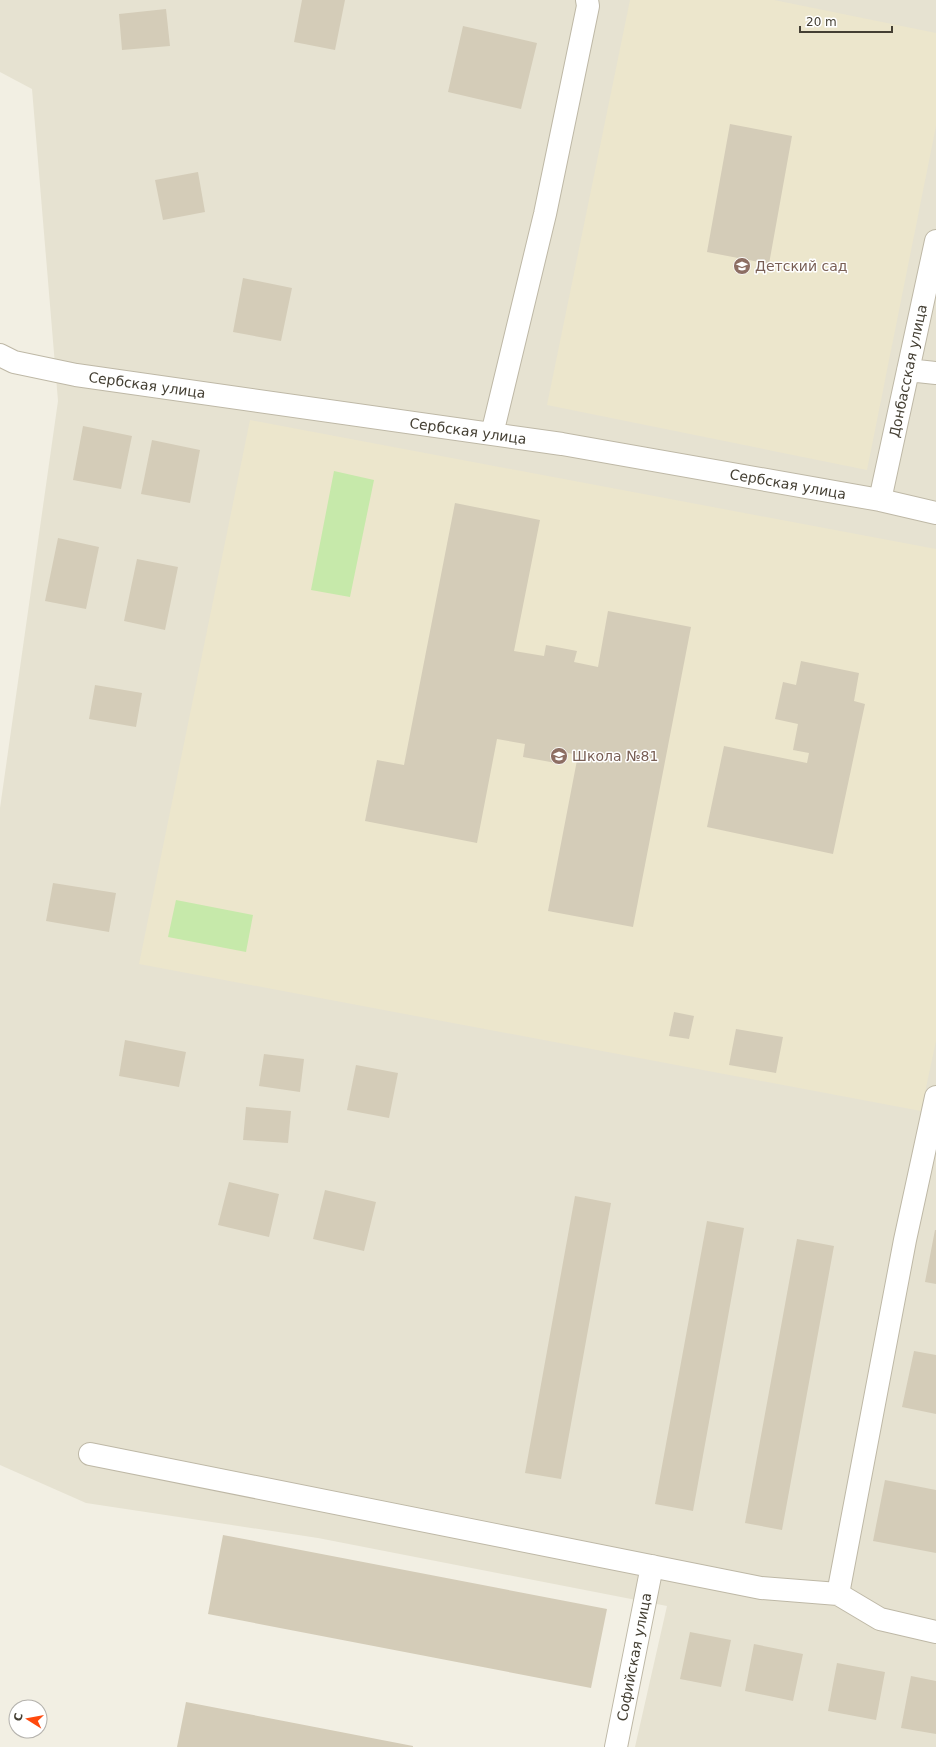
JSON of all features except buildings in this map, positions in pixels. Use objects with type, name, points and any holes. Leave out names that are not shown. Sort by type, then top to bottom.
[{"type":"street","points":[[492,434],[545,214],[588,6],[587,0]]},
{"type":"street","name":"Донбасская улица","points":[[880,500],[936,241]]},
{"type":"street","name":"Сербская улица","points":[[0,355],[14,362],[76,375],[562,444],[880,500],[936,513]]},
{"type":"street","points":[[908,370],[936,373]]},
{"type":"street","points":[[838,1594],[905,1240],[936,1097]]},
{"type":"street","points":[[90,1454],[761,1588],[838,1594],[880,1619],[936,1632]]},
{"type":"street","name":"Софийская улица","points":[[616,1747],[652,1566]]},
{"type":"shaded area","points":[[0,0],[936,0],[936,1747],[635,1747],[667,1606],[318,1538],[86,1503],[0,1465],[0,808],[58,401],[32,89],[0,72]]},
{"type":"shaded area","name":"Детский сад","points":[[630,0],[774,0],[936,33],[936,126],[867,470],[547,405]]},
{"type":"shaded area","name":"Школа №81","points":[[250,420],[936,549],[936,1041],[921,1111],[139,964]]},
{"type":"green space","points":[[334,471],[374,480],[350,597],[311,590]]},
{"type":"green space","points":[[176,900],[253,915],[246,952],[168,937]]},
{"type":"place","name":"Детский сад","points":[[742,266]]},
{"type":"place","name":"Школа №81","points":[[559,756]]}]
